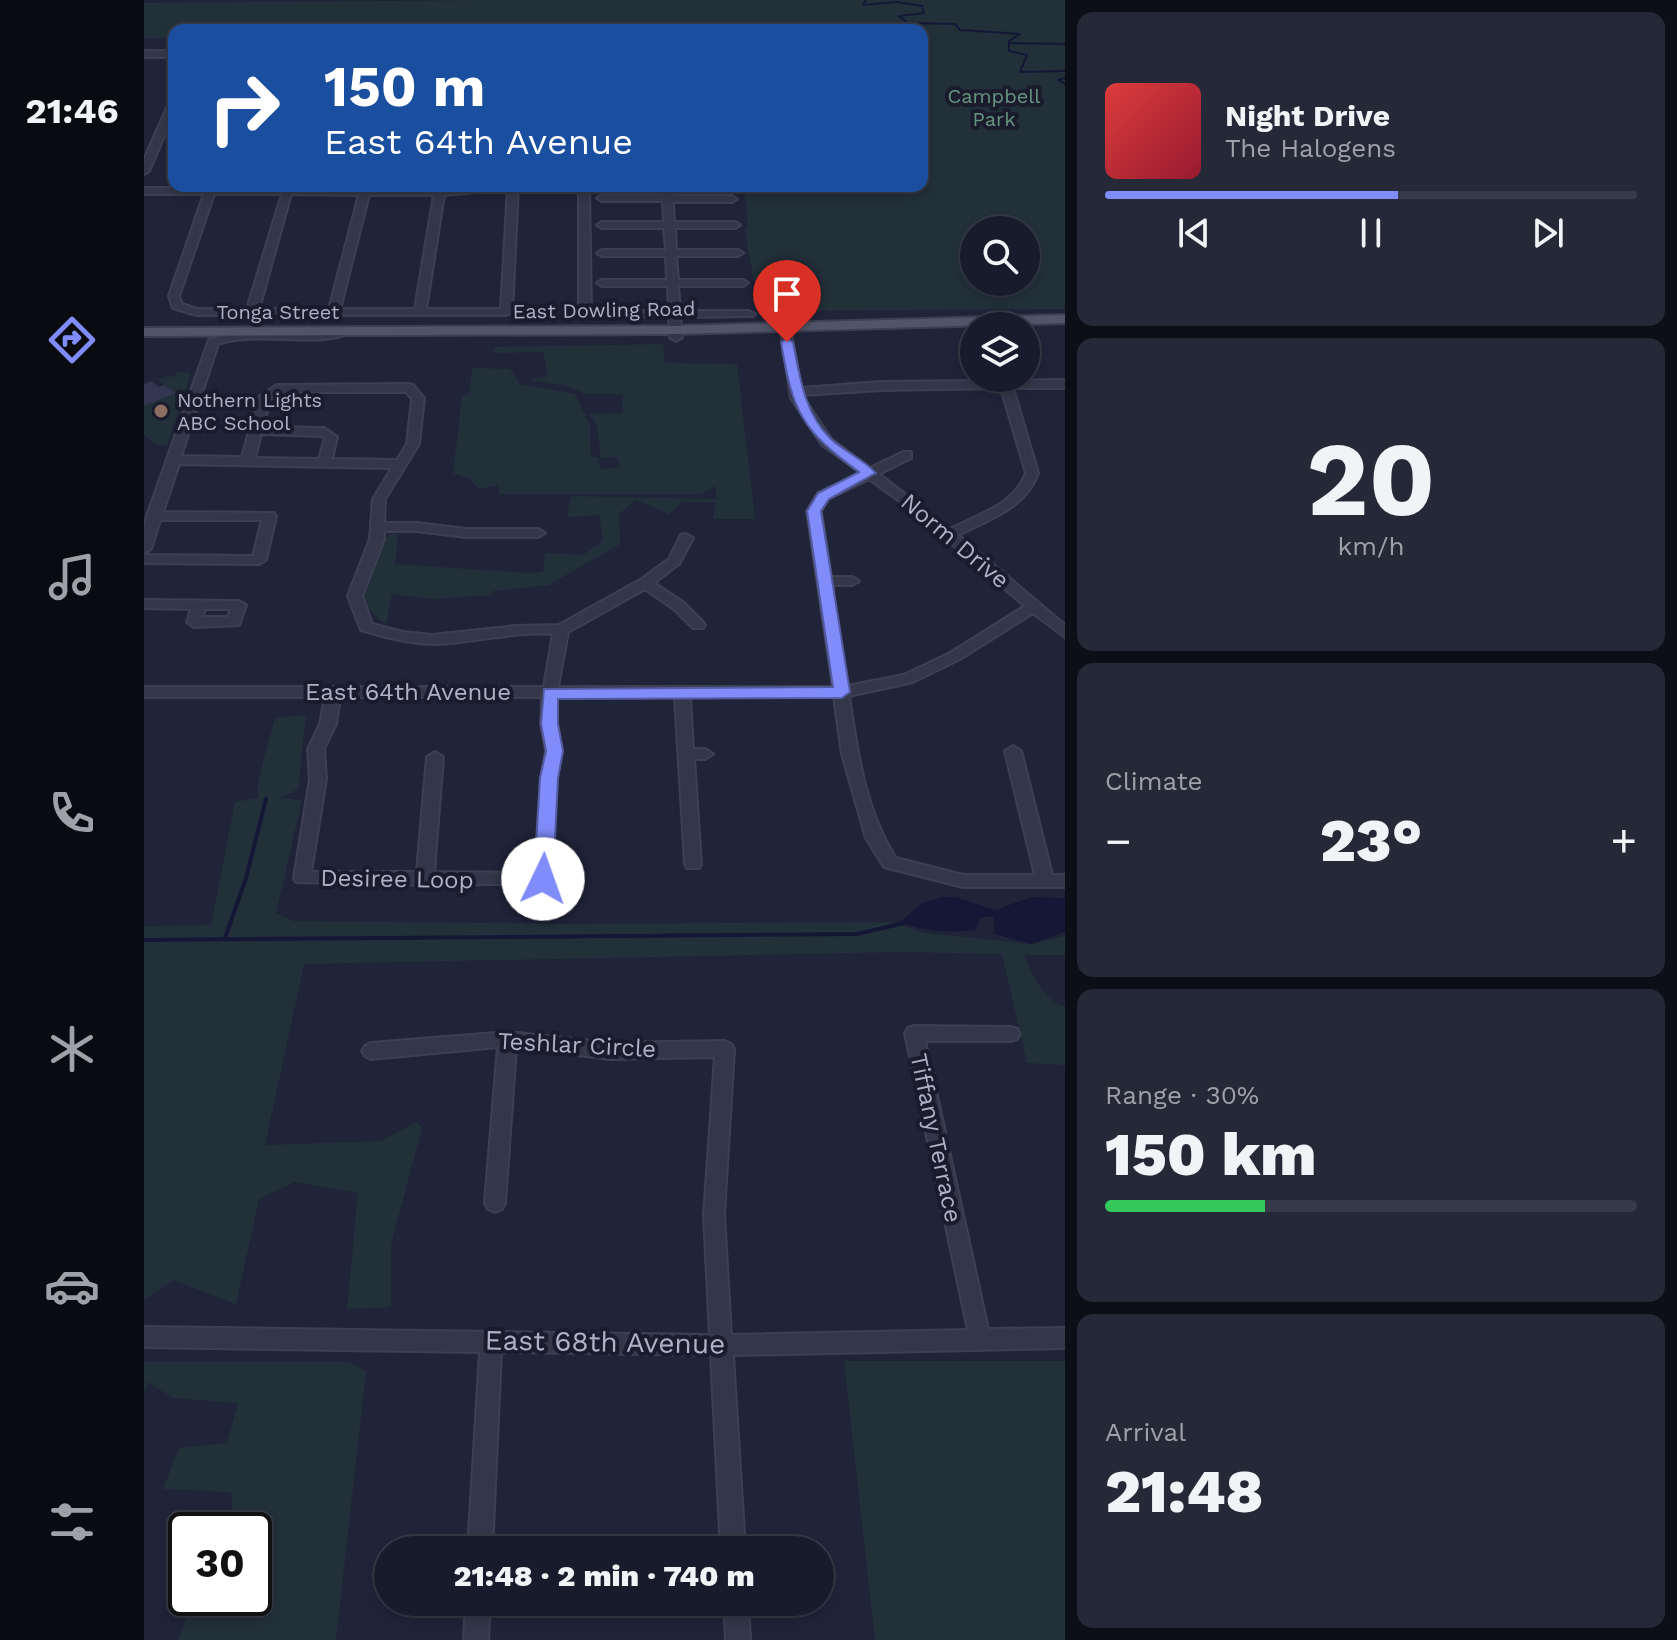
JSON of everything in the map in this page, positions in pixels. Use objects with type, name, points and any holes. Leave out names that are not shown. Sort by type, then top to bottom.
[{"type":"main road","name":"East Dowling Road","points":[[785,331],[1065,319]]},
{"type":"main road","name":"East Dowling Road","points":[[144,343],[675,327]]},
{"type":"main road","name":"East Dowling Road","points":[[144,332],[675,327],[785,331],[960,330]]},
{"type":"main road","points":[[1040,329],[1065,329]]},
{"type":"street","points":[[144,54],[168,54]]},
{"type":"street","points":[[144,171],[168,118]]},
{"type":"street","points":[[144,191],[168,190]]},
{"type":"street","name":"Tonga Street","points":[[209,192],[174,296],[177,306],[196,312],[506,312],[511,192]]},
{"type":"street","points":[[252,312],[287,192]]},
{"type":"street","points":[[334,312],[365,192]]},
{"type":"street","points":[[420,312],[439,192]]},
{"type":"street","points":[[584,192],[585,313]]},
{"type":"street","points":[[667,192],[675,327]]},
{"type":"street","points":[[602,198],[732,199]]},
{"type":"street","points":[[602,225],[735,225]]},
{"type":"street","points":[[602,253],[738,253]]},
{"type":"street","points":[[602,283],[743,283]]},
{"type":"street","points":[[603,314],[675,327],[749,314]]},
{"type":"street","name":"Norm Drive","points":[[785,331],[796,392],[826,442],[914,505],[1065,632]]},
{"type":"street","points":[[144,549],[213,342],[230,336],[313,337],[344,332]]},
{"type":"street","points":[[1040,384],[1065,384]]},
{"type":"street","points":[[796,392],[960,385]]},
{"type":"street","points":[[248,459],[265,397],[281,388],[409,388],[418,398],[413,444],[379,499],[380,527],[355,596],[361,630],[439,640],[533,627],[561,630],[645,583],[674,561],[686,538]]},
{"type":"street","points":[[948,535],[1021,495],[1030,485],[1032,473],[1008,392]]},
{"type":"street","points":[[256,430],[324,432],[331,437],[325,461]]},
{"type":"street","points":[[907,455],[823,496],[814,511],[850,754],[874,838],[890,863],[963,881],[1065,881]]},
{"type":"street","points":[[172,460],[400,464]]},
{"type":"street","points":[[144,559],[259,560],[269,516],[154,516]]},
{"type":"street","points":[[380,527],[417,527],[466,533],[538,533]]},
{"type":"street","points":[[824,581],[852,581]]},
{"type":"street","points":[[645,583],[679,606],[698,625]]},
{"type":"street","points":[[144,604],[199,604]]},
{"type":"street","name":"East 64th Avenue","points":[[144,692],[842,692],[908,679],[955,656],[1034,606]]},
{"type":"street","points":[[550,693],[561,630]]},
{"type":"street","name":"Desiree Loop","points":[[333,692],[328,724],[316,749],[318,779],[302,878],[543,879],[549,778],[554,751],[549,724],[550,693]]},
{"type":"street","points":[[682,694],[693,864]]},
{"type":"street","points":[[1013,751],[1045,881]]},
{"type":"street","points":[[686,754],[705,754]]},
{"type":"street","points":[[425,879],[435,757]]},
{"type":"street","name":"Tiffany Terrace","points":[[980,1339],[914,1033],[1011,1034]]},
{"type":"street","points":[[495,1203],[508,1039]]},
{"type":"street","name":"Teshlar Circle","points":[[371,1051],[508,1039],[610,1051],[725,1049],[714,1215],[721,1345]]},
{"type":"street","name":"East 68th Avenue","points":[[144,1337],[721,1345],[1065,1338]]},
{"type":"street","points":[[481,1536],[491,1340]]},
{"type":"street","points":[[721,1345],[732,1536]]},
{"type":"street","points":[[476,1640],[477,1616]]},
{"type":"street","points":[[737,1616],[738,1640]]},
{"type":"green space","name":"Campbell Park","points":[[1065,0],[1065,309],[759,311],[745,230],[748,225],[745,192],[928,192],[928,24],[168,24],[168,38],[144,38],[144,3]]},
{"type":"green space","points":[[663,344],[665,363],[737,364],[755,519],[713,519],[716,502],[682,502],[669,514],[636,500],[619,514],[620,544],[549,585],[493,591],[492,595],[432,599],[392,594],[386,624],[369,609],[365,601],[365,586],[390,534],[398,534],[395,564],[543,572],[545,553],[583,555],[603,541],[599,515],[567,517],[571,496],[717,499],[715,486],[702,494],[499,494],[498,485],[479,489],[469,478],[453,473],[462,397],[469,394],[472,368],[510,369],[520,384],[575,394],[590,425],[591,456],[598,458],[601,469],[620,467],[617,457],[601,458],[597,424],[588,414],[623,413],[622,394],[588,394],[563,385],[529,380],[548,376],[543,352],[494,353],[495,347]]},
{"type":"green space","points":[[176,372],[191,373],[167,445],[157,445],[144,435],[144,406],[175,393],[157,379],[175,376]]},
{"type":"green space","points":[[306,715],[298,789],[280,798],[302,800],[276,913],[293,921],[573,924],[890,922],[925,933],[1031,944],[1065,936],[1065,955],[1025,955],[1040,986],[1051,999],[1065,1007],[1065,1065],[1027,1063],[1002,954],[902,952],[304,964],[265,1145],[381,1141],[417,1122],[422,1128],[391,1245],[391,1307],[347,1309],[358,1193],[295,1182],[259,1199],[236,1304],[173,1280],[144,1300],[144,926],[211,925],[235,802],[258,798],[258,781],[275,718]]},
{"type":"green space","points":[[844,1361],[1065,1361],[1065,1640],[875,1640]]},
{"type":"green space","points":[[144,1362],[349,1362],[366,1372],[336,1640],[178,1640],[188,1616],[272,1616],[272,1512],[233,1512],[231,1492],[163,1489],[179,1448],[227,1443],[238,1403],[173,1398],[148,1382],[144,1393]]},
{"type":"water","points":[[942,897],[956,897],[995,910],[1031,897],[1065,898],[1065,932],[1031,944],[995,934],[993,916],[980,918],[976,930],[966,931],[928,930],[900,922],[922,903]]},
{"type":"building","points":[[151,381],[176,393],[144,406],[144,384]]},
{"type":"waterway","points":[[866,0],[863,5],[897,2],[922,6],[924,13],[899,16],[908,23],[955,24],[960,30],[1020,34],[1009,43]]},
{"type":"waterway","points":[[1009,43],[1065,44]]},
{"type":"waterway","points":[[1009,43],[1009,51],[1027,55],[1020,72],[1065,71]]},
{"type":"waterway","points":[[1065,78],[1058,80],[1065,84]]},
{"type":"waterway","points":[[225,938],[246,878],[266,799]]},
{"type":"waterway","points":[[144,940],[857,934],[904,923]]},
{"type":"place","name":"Nothern Lights ABC School","points":[[161,411]]},
{"type":"route","points":[[543,879],[549,778],[554,751],[549,724],[550,693],[842,692],[814,511],[823,496],[869,473],[826,442],[807,416],[796,392],[787,342]]}]
